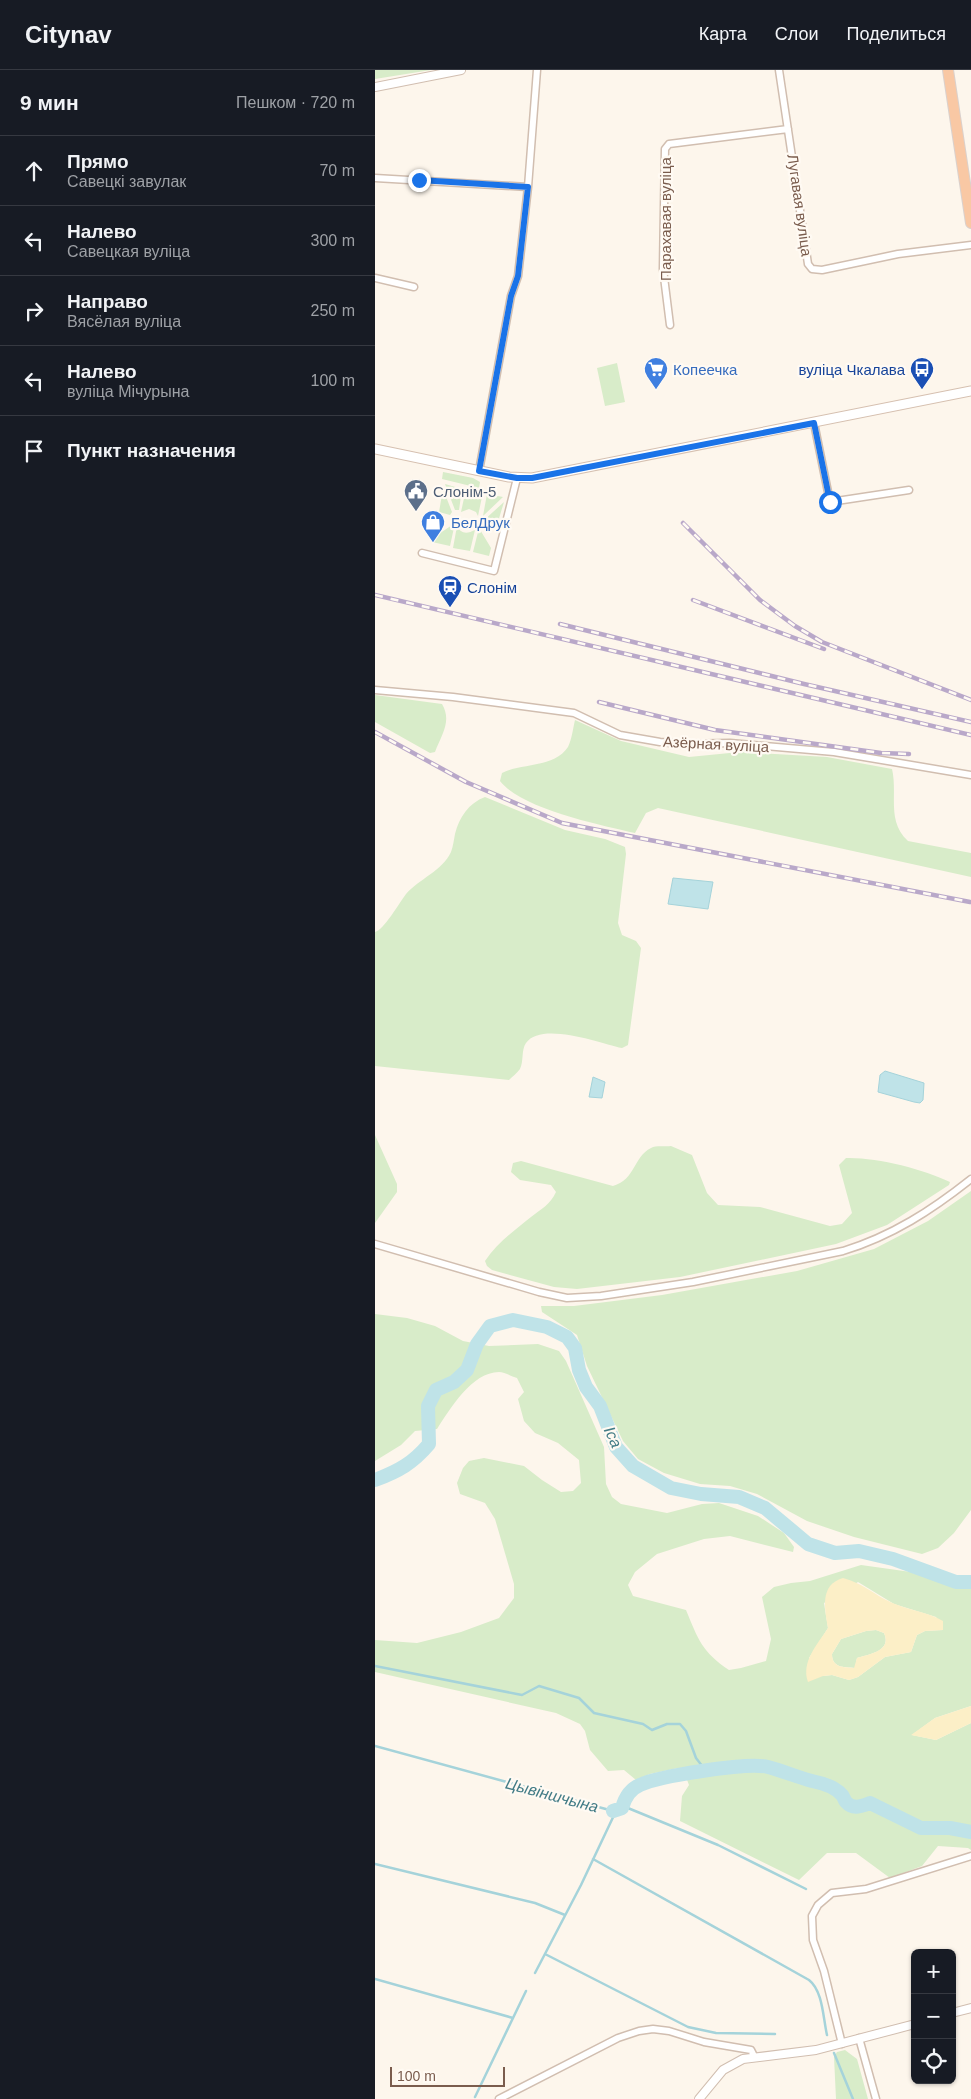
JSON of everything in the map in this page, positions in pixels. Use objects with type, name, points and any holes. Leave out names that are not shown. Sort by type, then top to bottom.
[{"type":"highway","points":[[948,70],[971,223]]},
{"type":"main road","points":[[375,449],[479,471],[517,478],[532,478],[971,392]]},
{"type":"street","points":[[375,86],[461,70]]},
{"type":"street","points":[[479,471],[511,296],[518,276],[528,187],[537,70]]},
{"type":"street","name":"Лугавая вуліца","points":[[779,70],[808,264],[812,269],[822,270],[898,254],[971,245]]},
{"type":"street","name":"Парахавая вуліца","points":[[670,325],[663,269],[665,149],[669,144],[788,129]]},
{"type":"street","points":[[375,178],[528,187]]},
{"type":"street","points":[[375,278],[414,288]]},
{"type":"street","points":[[814,423],[830,502],[909,490]]},
{"type":"street","points":[[422,553],[494,571],[517,478]]},
{"type":"street","name":"Азёрная вуліца","points":[[375,690],[462,698],[574,714],[620,735],[660,742],[683,744],[730,743],[834,752],[971,775]]},
{"type":"street","points":[[375,1244],[539,1292],[567,1298],[601,1296],[693,1282],[843,1251],[866,1244],[905,1226],[943,1202],[971,1179]]},
{"type":"street","points":[[842,2044],[813,1940],[812,1916],[818,1905],[831,1893],[866,1889],[971,1856]]},
{"type":"street","points":[[956,2013],[971,2008]]},
{"type":"street","points":[[699,2099],[723,2070],[743,2059],[755,2056],[816,2050],[911,2025]]},
{"type":"street","points":[[499,2099],[618,2038],[639,2030],[653,2028],[669,2031],[704,2042],[751,2050],[755,2056]]},
{"type":"street","points":[[859,2038],[876,2099]]},
{"type":"green space","points":[[375,70],[431,70],[375,79]]},
{"type":"green space","points":[[617,363],[625,402],[605,406],[597,368]]},
{"type":"green space","points":[[443,472],[473,478],[480,482],[479,488],[442,479]]},
{"type":"green space","points":[[445,484],[462,489],[459,510],[455,510]]},
{"type":"green space","points":[[443,489],[452,512],[450,515],[439,512]]},
{"type":"green space","points":[[466,489],[483,492],[478,516],[476,512],[469,509],[461,512]]},
{"type":"green space","points":[[487,494],[503,497],[483,516]]},
{"type":"green space","points":[[504,502],[497,525],[482,522]]},
{"type":"green space","points":[[455,523],[450,546],[432,542],[433,538]]},
{"type":"green space","points":[[457,526],[460,531],[469,532],[475,530],[470,551],[453,548]]},
{"type":"green space","points":[[479,528],[491,548],[489,556],[473,552]]},
{"type":"green space","points":[[375,695],[442,704],[445,710],[446,722],[435,752],[430,753],[375,722]]},
{"type":"green space","points":[[575,720],[621,741],[689,757],[740,752],[827,757],[892,769],[895,816],[901,833],[908,841],[971,853],[971,877],[658,808],[646,813],[635,833],[543,808],[511,791],[500,781],[502,773],[546,762],[562,754],[568,747]]},
{"type":"green space","points":[[485,797],[565,830],[605,839],[625,847],[626,854],[618,923],[622,935],[636,941],[641,948],[628,1045],[622,1048],[571,1035],[544,1034],[534,1037],[526,1043],[520,1069],[509,1080],[375,1066],[375,932],[383,926],[406,894],[447,859],[451,852],[457,828],[465,811]]},
{"type":"green space","points":[[375,1135],[397,1184],[397,1192],[375,1223]]},
{"type":"green space","points":[[671,1146],[692,1155],[707,1193],[718,1205],[760,1207],[830,1226],[842,1224],[852,1213],[839,1165],[846,1158],[858,1158],[899,1165],[950,1182],[949,1185],[887,1225],[836,1244],[680,1277],[577,1289],[554,1287],[492,1270],[487,1266],[485,1261],[495,1248],[545,1206],[556,1192],[551,1185],[520,1180],[511,1172],[513,1163],[521,1161],[613,1186],[626,1178],[645,1152],[653,1147]]},
{"type":"green space","points":[[971,1191],[971,1510],[954,1533],[938,1548],[922,1554],[854,1537],[807,1521],[757,1494],[730,1486],[700,1484],[664,1473],[638,1459],[623,1441],[587,1366],[577,1335],[542,1312],[541,1306],[574,1306],[662,1295],[797,1271],[874,1249],[928,1221]]},
{"type":"green space","points":[[375,1314],[407,1318],[435,1326],[463,1341],[489,1346],[538,1344],[559,1351],[566,1361],[604,1447],[606,1484],[612,1497],[621,1504],[667,1513],[702,1504],[719,1503],[758,1516],[784,1533],[794,1547],[793,1552],[730,1536],[704,1539],[657,1554],[635,1572],[628,1585],[633,1596],[686,1610],[694,1629],[707,1651],[729,1670],[766,1661],[771,1639],[762,1597],[774,1587],[810,1581],[861,1565],[911,1572],[956,1587],[971,1588],[971,1706],[935,1718],[912,1735],[936,1740],[971,1723],[971,1850],[968,1848],[938,1846],[922,1866],[890,1878],[856,1853],[827,1853],[799,1880],[680,1821],[682,1796],[689,1785],[686,1777],[678,1768],[650,1774],[636,1780],[624,1770],[608,1771],[590,1750],[585,1731],[580,1724],[556,1713],[375,1672],[375,1640],[417,1643],[461,1632],[499,1618],[514,1598],[514,1584],[495,1519],[485,1503],[460,1494],[457,1483],[463,1468],[469,1461],[484,1458],[524,1466],[561,1492],[573,1491],[581,1483],[579,1460],[558,1443],[535,1433],[524,1421],[518,1399],[524,1392],[517,1378],[501,1372],[489,1374],[471,1385],[455,1402],[437,1429],[415,1431],[401,1445],[375,1461]],"holes":[[[858,1582],[894,1604],[936,1617],[943,1630],[925,1631],[917,1635],[911,1652],[885,1657],[858,1677],[849,1680],[832,1675],[823,1676],[809,1658],[828,1628],[824,1603]]]},
{"type":"green space","points":[[876,1630],[884,1633],[886,1639],[882,1648],[857,1658],[855,1668],[839,1666],[834,1662],[832,1654],[841,1639],[866,1631]]},
{"type":"green space","points":[[845,2050],[857,2059],[868,2099],[836,2099],[834,2057],[837,2052]]},
{"type":"sand","points":[[843,1578],[895,1604],[937,1618],[943,1621],[943,1630],[925,1631],[917,1635],[911,1652],[885,1657],[858,1677],[849,1680],[832,1675],[823,1676],[808,1682],[806,1675],[808,1661],[828,1628],[825,1598],[830,1586],[835,1581]],"holes":[[[876,1630],[884,1633],[886,1639],[882,1648],[857,1658],[854,1668],[839,1666],[834,1662],[832,1654],[841,1639],[866,1631]]]},
{"type":"sand","points":[[971,1706],[971,1723],[936,1740],[911,1735],[935,1718]]},
{"type":"water","points":[[673,878],[713,882],[708,909],[668,904]]},
{"type":"water","points":[[885,1071],[924,1083],[923,1100],[920,1103],[914,1102],[878,1092],[880,1075]]},
{"type":"water","points":[[593,1077],[605,1082],[602,1098],[589,1097]]},
{"type":"waterway","name":"Іса","points":[[375,1480],[405,1466],[429,1444],[428,1406],[436,1390],[454,1382],[467,1370],[477,1344],[490,1326],[513,1320],[547,1327],[567,1337],[575,1348],[579,1370],[586,1387],[600,1406],[616,1447],[633,1466],[671,1488],[701,1494],[739,1497],[765,1508],[808,1544],[835,1553],[859,1551],[893,1559],[956,1582],[971,1582]]},
{"type":"waterway","points":[[375,1666],[522,1695],[539,1686],[579,1698],[594,1713],[643,1724],[652,1730],[667,1724],[680,1724],[686,1731],[696,1758],[706,1771]]},
{"type":"waterway","name":"Цывіншчына","points":[[375,1746],[613,1811]]},
{"type":"waterway","name":"Цывіншчына","points":[[613,1811],[622,1808],[626,1797],[633,1789],[650,1781],[724,1768],[758,1766],[768,1767],[824,1784],[839,1792],[846,1802],[852,1806],[858,1807],[870,1803],[921,1828],[950,1828],[971,1832]]},
{"type":"waterway","points":[[623,1806],[718,1845],[806,1889]]},
{"type":"waterway","points":[[535,1973],[581,1885],[616,1811]]},
{"type":"waterway","points":[[593,1859],[809,1980],[814,1985],[820,1998],[827,2035]]},
{"type":"waterway","points":[[375,1864],[535,1903],[565,1915]]},
{"type":"waterway","points":[[545,1954],[688,2027],[716,2033],[775,2034]]},
{"type":"waterway","points":[[375,1979],[513,2018]]},
{"type":"waterway","points":[[475,2097],[526,1991]]},
{"type":"waterway","points":[[834,2053],[853,2099]]},
{"type":"railway","points":[[683,523],[760,600],[795,626],[822,642],[971,700]]},
{"type":"railway","points":[[375,595],[971,735]]},
{"type":"railway","points":[[693,600],[824,649]]},
{"type":"railway","points":[[560,624],[804,684],[971,722]]},
{"type":"railway","points":[[599,702],[715,730],[881,753],[909,754]]},
{"type":"railway","points":[[375,732],[466,782],[562,823],[970,902]]},
{"type":"place","name":"Копеечка","points":[[656,390]]},
{"type":"place","name":"вуліца Чкалава","points":[[922,390]]},
{"type":"place","name":"Слонім-5","points":[[416,512]]},
{"type":"place","name":"БелДрук","points":[[433,543]]},
{"type":"place","name":"Слонім","points":[[450,608]]},
{"type":"route","points":[[419,180],[528,187],[518,276],[511,296],[479,471],[517,478],[532,478],[814,423],[830,502]]}]
